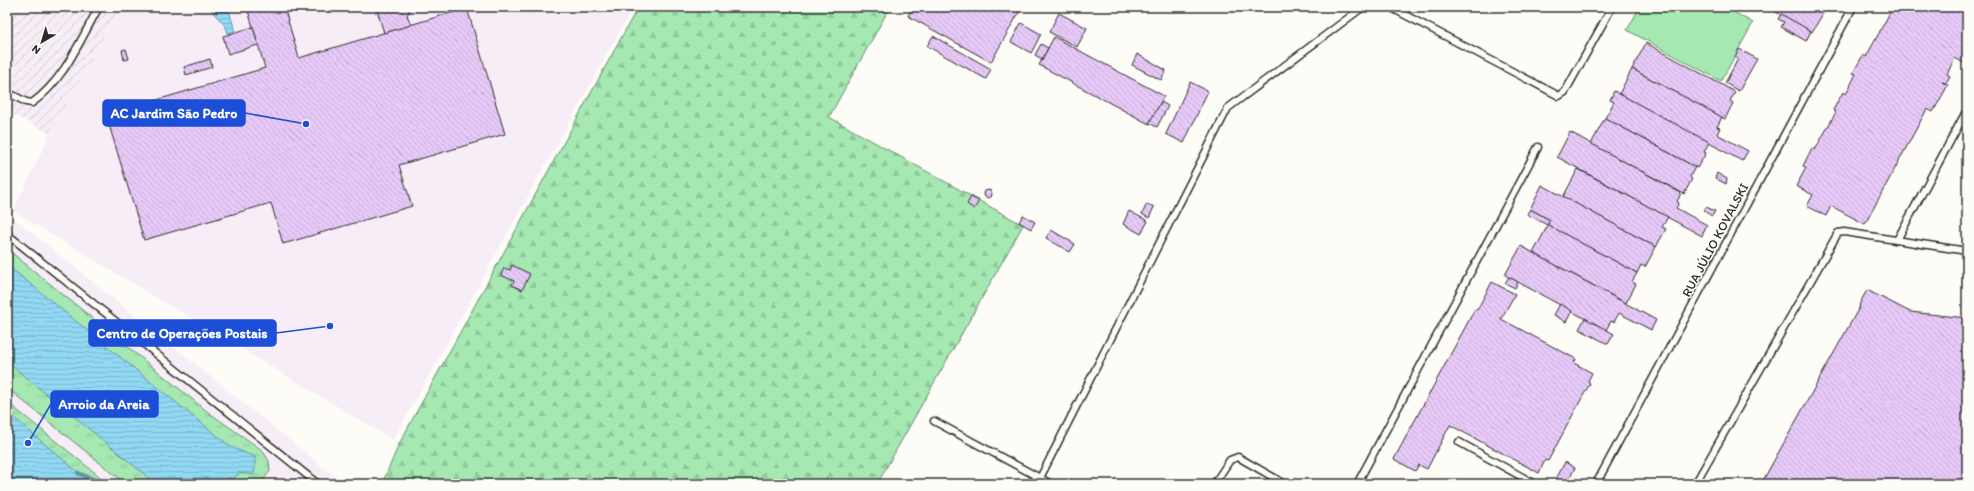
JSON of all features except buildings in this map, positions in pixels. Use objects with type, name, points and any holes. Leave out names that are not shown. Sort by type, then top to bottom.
[{"type":"lane","points":[[7,92],[26,102],[32,103],[37,100],[58,77],[99,7]]},
{"type":"lane","points":[[1040,478],[1228,108],[1363,7]]},
{"type":"lane","points":[[1390,7],[1559,96],[1564,92],[1612,7]]},
{"type":"lane","name":"RUA JÚLIO KOVALSKI","points":[[1596,484],[1853,7]]},
{"type":"lane","points":[[1897,240],[1967,110]]},
{"type":"lane","points":[[1357,484],[1538,147]]},
{"type":"lane","points":[[1695,484],[1836,235],[1841,232],[1967,250]]},
{"type":"lane","points":[[7,234],[318,484]]},
{"type":"lane","points":[[934,421],[1051,484]]},
{"type":"lane","points":[[1459,442],[1535,484]]},
{"type":"lane","points":[[1214,484],[1230,460],[1238,457],[1286,484]]},
{"type":"shaded area","points":[[7,7],[120,7],[50,134],[7,111]]},
{"type":"shaded area","points":[[120,7],[633,7],[393,440],[13,211],[50,134]]},
{"type":"shaded area","points":[[7,213],[344,484],[7,484]]},
{"type":"green space","points":[[638,7],[885,7],[889,9],[829,117],[1023,225],[877,484],[382,484],[399,444]]},
{"type":"green space","points":[[1640,7],[1725,7],[1753,23],[1721,81],[1627,30]]},
{"type":"green space","points":[[7,249],[208,412],[262,450],[269,461],[270,471],[260,484],[126,484],[7,388]]},
{"type":"green space","points":[[7,402],[109,484],[7,484]]},
{"type":"water","points":[[210,7],[228,7],[235,31],[228,33],[225,26]]},
{"type":"water","points":[[7,265],[231,447],[255,457],[255,469],[253,475],[239,473],[235,478],[228,478],[224,484],[152,484],[144,474],[7,362]]},
{"type":"water","points":[[7,412],[92,484],[7,484]]},
{"type":"waterway","points":[[78,473],[104,484]]},
{"type":"place","name":"AC Jardim São Pedro","points":[[306,124]]},
{"type":"place","name":"Centro de Operações Postais","points":[[330,326]]},
{"type":"place","name":"Arroio da Areia","points":[[28,443]]}]
